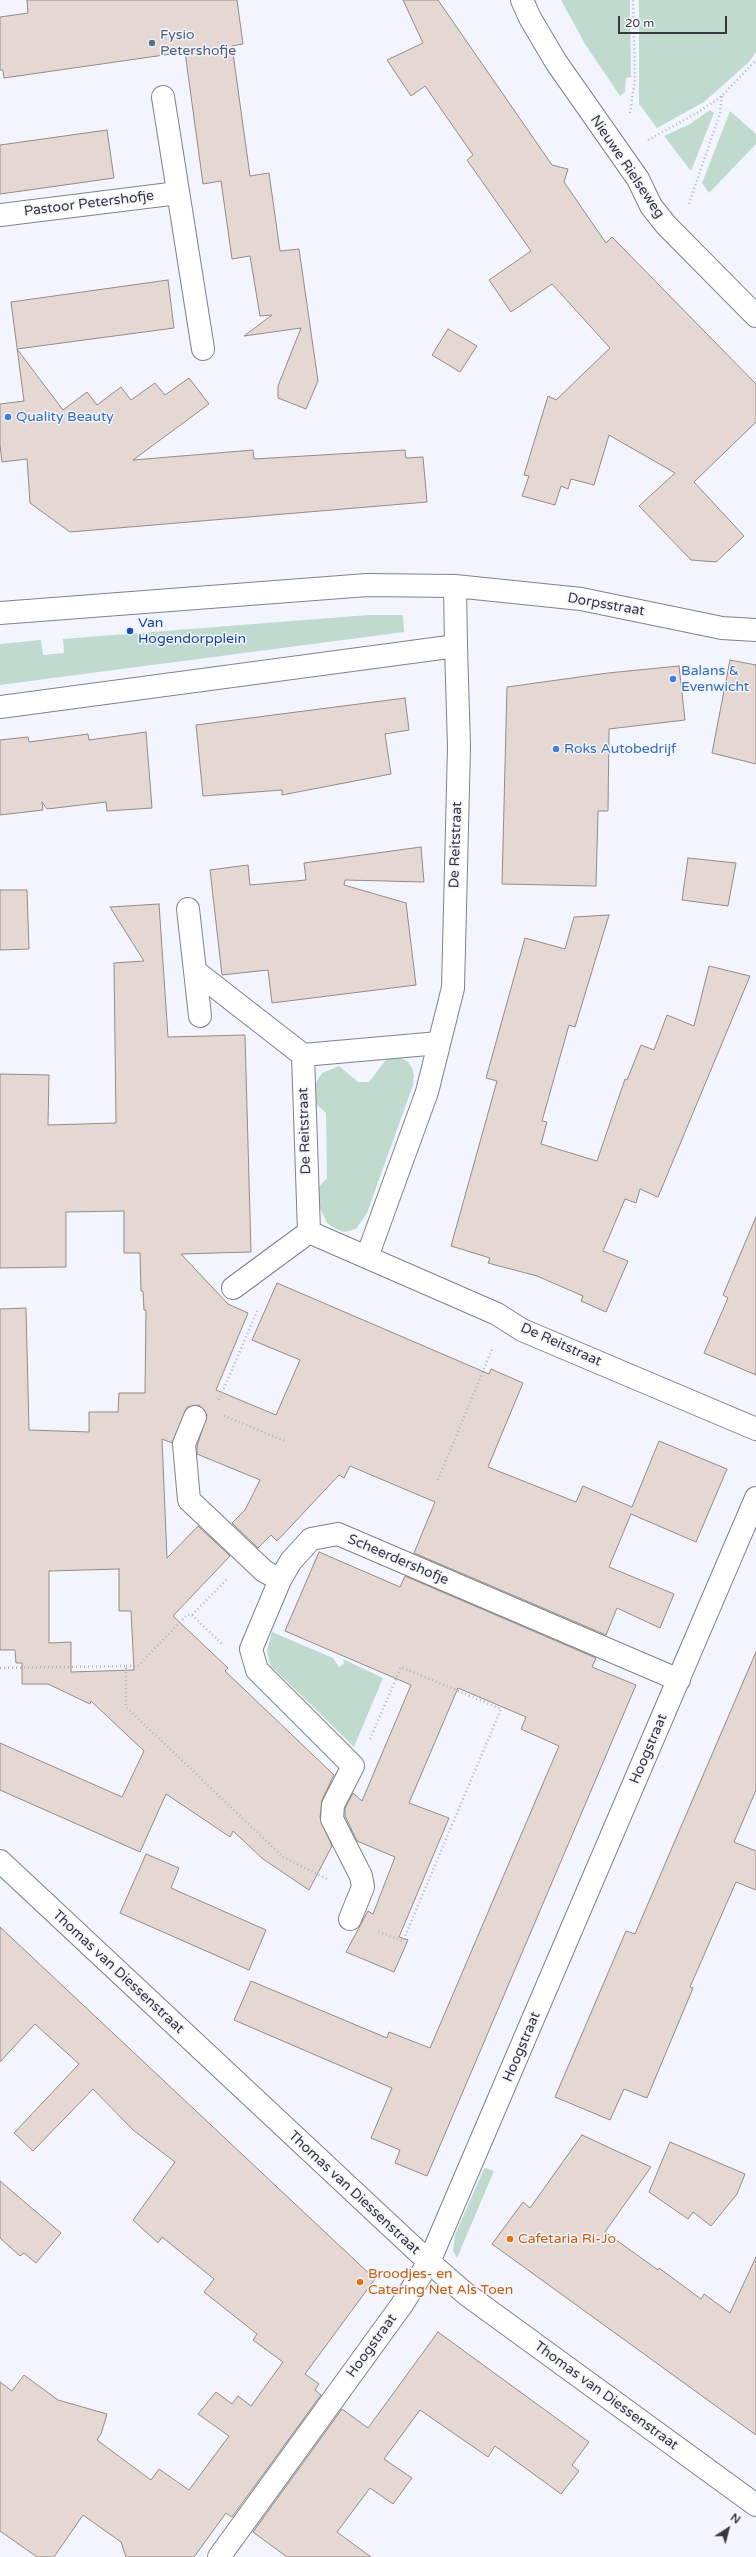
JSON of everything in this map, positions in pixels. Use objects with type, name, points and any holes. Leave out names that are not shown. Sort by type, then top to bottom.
[{"type":"street","name":"Nieuwe Rielseweg","points":[[522,0],[530,18],[556,62],[638,179],[651,206],[666,225],[756,316]]},
{"type":"street","points":[[163,97],[203,349]]},
{"type":"street","name":"Pastoor Petershofje","points":[[0,215],[178,193]]},
{"type":"street","points":[[0,613],[367,585],[455,586],[456,646],[0,707]]},
{"type":"street","name":"Dorpsstraat","points":[[455,586],[581,599],[722,628],[756,630]]},
{"type":"street","name":"De Reitstraat","points":[[367,1257],[427,1092],[453,988],[459,747],[456,646]]},
{"type":"street","points":[[188,909],[200,1016]]},
{"type":"street","points":[[194,971],[303,1055],[439,1043]]},
{"type":"street","name":"De Reitstraat","points":[[303,1055],[309,1232],[505,1319],[522,1330],[756,1429]]},
{"type":"street","points":[[233,1288],[309,1232]]},
{"type":"street","points":[[194,1417],[184,1444],[189,1500],[248,1557],[264,1571],[280,1580]]},
{"type":"street","name":"Hoogstraat","points":[[219,2557],[400,2306],[429,2262],[679,1680],[754,1510]]},
{"type":"street","name":"Scheerdershofje","points":[[353,1766],[257,1670],[251,1649],[280,1580],[291,1561],[312,1539],[338,1534],[679,1680]]},
{"type":"street","points":[[350,1919],[363,1887],[361,1876],[332,1819],[334,1805],[353,1766]]},
{"type":"street","name":"Thomas van Diessenstraat","points":[[0,1861],[429,2262],[466,2294],[756,2505]]},
{"type":"path","points":[[629,114],[635,79],[633,0]]},
{"type":"path","points":[[643,143],[698,113],[722,96],[756,60]]},
{"type":"path","points":[[687,211],[720,113],[722,96]]},
{"type":"path","points":[[217,1404],[260,1304],[233,1288]]},
{"type":"path","points":[[438,1480],[505,1319]]},
{"type":"path","points":[[221,1415],[285,1441]]},
{"type":"path","points":[[0,1668],[138,1666],[187,1615],[192,1615],[248,1557]]},
{"type":"path","points":[[126,1666],[126,1707],[283,1857],[343,1887],[363,1887]]},
{"type":"path","points":[[350,1919],[403,1941],[501,1709],[401,1667],[362,1759],[353,1766]]},
{"type":"green space","points":[[561,0],[630,0],[631,77],[626,78],[625,92],[620,96],[585,44]]},
{"type":"green space","points":[[639,0],[756,0],[756,52],[749,62],[704,102],[657,128],[639,104]]},
{"type":"green space","points":[[710,110],[714,113],[691,171],[664,136],[690,124]]},
{"type":"green space","points":[[730,111],[756,134],[756,144],[709,193],[702,183]]},
{"type":"green space","points":[[368,615],[403,615],[404,632],[0,685],[0,644],[41,640],[43,655],[64,653],[63,639]]},
{"type":"green space","points":[[398,1056],[408,1062],[412,1068],[414,1075],[413,1085],[367,1213],[356,1229],[344,1232],[327,1223],[319,1206],[317,1189],[327,1178],[326,1113],[315,1103],[315,1084],[322,1073],[339,1066],[358,1082],[369,1082],[388,1057]]},
{"type":"green space","points":[[272,1632],[333,1658],[339,1667],[344,1664],[343,1659],[383,1678],[354,1747],[270,1665],[267,1650]]},
{"type":"green space","points":[[486,2168],[494,2171],[457,2258],[453,2251],[455,2235],[484,2169]]},
{"type":"building","points":[[27,0],[237,0],[243,44],[232,46],[250,176],[269,173],[280,251],[299,249],[318,381],[306,409],[278,398],[278,386],[301,328],[244,336],[272,315],[260,316],[250,256],[232,259],[221,181],[203,184],[185,52],[4,78],[3,70],[0,70],[0,17],[28,13]]},
{"type":"building","points":[[403,0],[438,0],[552,165],[568,169],[564,182],[606,243],[612,237],[756,384],[756,422],[694,482],[744,536],[716,562],[691,560],[639,506],[675,473],[609,435],[594,485],[571,479],[568,489],[561,486],[555,505],[522,496],[529,476],[524,475],[548,396],[556,400],[610,348],[552,284],[511,312],[489,280],[531,251],[467,160],[473,155],[425,86],[411,96],[387,60],[423,43]]},
{"type":"building","points":[[107,130],[114,178],[0,194],[0,145]]},
{"type":"building","points":[[168,280],[174,328],[17,349],[11,302]]},
{"type":"building","points":[[448,329],[477,346],[460,372],[432,355]]},
{"type":"building","points":[[17,349],[63,410],[87,392],[97,405],[121,387],[131,400],[155,383],[165,395],[189,378],[209,404],[133,460],[253,450],[254,459],[405,450],[406,458],[423,457],[427,502],[70,532],[30,503],[27,459],[2,462],[0,445],[0,404],[24,401]]},
{"type":"building","points":[[730,660],[756,665],[756,764],[712,753]]},
{"type":"building","points":[[679,666],[685,720],[609,729],[608,811],[598,811],[596,886],[502,884],[507,687],[608,673]]},
{"type":"building","points":[[405,698],[409,730],[385,734],[391,774],[282,795],[282,790],[203,796],[196,725]]},
{"type":"building","points":[[146,732],[152,808],[107,811],[106,802],[47,809],[42,802],[43,810],[0,815],[0,740],[28,737],[29,742],[88,734],[89,740]]},
{"type":"building","points":[[421,847],[424,882],[345,880],[344,885],[406,903],[416,985],[272,1003],[268,970],[222,975],[210,870],[248,865],[250,885],[306,880],[304,863]]},
{"type":"building","points":[[688,858],[736,863],[728,906],[682,900]]},
{"type":"building","points":[[0,890],[27,890],[29,949],[0,950]]},
{"type":"building","points":[[159,904],[168,1037],[245,1035],[251,1252],[181,1254],[228,1304],[248,1313],[216,1390],[276,1415],[300,1360],[252,1340],[277,1283],[489,1374],[491,1369],[523,1383],[488,1467],[576,1502],[583,1486],[632,1507],[659,1441],[727,1469],[696,1542],[631,1514],[609,1567],[674,1594],[660,1628],[617,1608],[606,1635],[414,1553],[435,1502],[350,1466],[344,1478],[339,1475],[277,1541],[271,1535],[258,1548],[232,1523],[245,1510],[260,1480],[197,1454],[197,1446],[207,1415],[199,1405],[187,1407],[172,1443],[162,1439],[167,1558],[198,1526],[230,1556],[173,1616],[228,1668],[225,1671],[334,1775],[322,1800],[320,1818],[332,1846],[309,1890],[263,1859],[233,1831],[230,1837],[166,1794],[140,1852],[0,1790],[0,1743],[122,1797],[144,1751],[91,1701],[90,1704],[48,1684],[22,1684],[22,1663],[16,1663],[15,1650],[0,1650],[0,1309],[26,1308],[29,1430],[89,1432],[89,1412],[118,1412],[119,1393],[145,1393],[146,1310],[144,1310],[143,1291],[141,1291],[140,1253],[124,1253],[124,1211],[66,1212],[66,1267],[0,1268],[0,1074],[49,1075],[48,1125],[116,1123],[114,963],[144,961],[110,907]],"holes":[[[119,1569],[119,1611],[131,1611],[134,1670],[71,1672],[71,1642],[49,1643],[49,1571]]]},
{"type":"building","points":[[609,915],[575,1027],[569,1025],[542,1121],[547,1122],[541,1144],[597,1161],[625,1079],[627,1080],[641,1045],[654,1050],[667,1015],[694,1026],[709,966],[750,976],[658,1197],[640,1189],[636,1203],[625,1199],[603,1251],[628,1261],[606,1312],[581,1301],[583,1296],[537,1276],[488,1263],[490,1258],[451,1246],[497,1081],[486,1078],[525,938],[565,949],[574,917]]},
{"type":"building","points":[[756,1217],[756,1375],[704,1353],[728,1298],[723,1295]]},
{"type":"building","points":[[319,1552],[400,1587],[405,1576],[596,1658],[592,1667],[636,1685],[427,2176],[395,2163],[400,2150],[371,2138],[392,2088],[234,2020],[251,1981],[387,2038],[389,2032],[430,2048],[559,1746],[521,1729],[526,1717],[458,1688],[409,1803],[449,1818],[399,1937],[408,1940],[394,1972],[346,1952],[368,1911],[373,1914],[395,1857],[357,1841],[345,1816],[345,1808],[353,1793],[362,1801],[411,1685],[285,1631]]},
{"type":"building","points":[[756,1652],[756,1790],[734,1842],[756,1851],[756,1890],[736,1882],[690,1987],[693,1988],[647,2098],[624,2089],[610,2120],[555,2097],[626,1931],[635,1934]]},
{"type":"building","points":[[146,1854],[179,1868],[171,1888],[266,1930],[249,1970],[120,1913]]},
{"type":"building","points":[[0,1927],[375,2279],[305,2374],[319,2384],[315,2390],[321,2395],[232,2517],[226,2513],[194,2557],[126,2557],[121,2542],[83,2515],[54,2557],[37,2557],[0,2531],[0,2382],[12,2391],[24,2375],[58,2400],[107,2414],[101,2434],[97,2440],[151,2480],[159,2469],[189,2490],[229,2436],[198,2414],[216,2392],[232,2404],[238,2396],[251,2406],[283,2362],[253,2340],[257,2334],[204,2292],[214,2279],[162,2237],[158,2243],[133,2220],[175,2162],[133,2130],[93,2089],[33,2151],[14,2133],[79,2064],[35,2024],[0,2062]]},
{"type":"building","points":[[582,2135],[651,2167],[605,2232],[658,2270],[659,2268],[701,2299],[704,2294],[730,2313],[756,2257],[756,2435],[492,2244],[523,2202],[530,2208]]},
{"type":"building","points":[[670,2142],[745,2174],[737,2194],[711,2226],[693,2212],[688,2219],[649,2192]]},
{"type":"building","points":[[0,2181],[61,2233],[36,2263],[24,2253],[20,2256],[0,2238]]},
{"type":"building","points":[[438,2332],[589,2442],[572,2465],[579,2471],[561,2494],[495,2446],[488,2457],[420,2410],[384,2459],[412,2478],[393,2504],[370,2488],[337,2532],[371,2557],[287,2557],[253,2532],[342,2409],[368,2428]]},
{"type":"place","name":"Fysio Petershofje","points":[[152,43]]},
{"type":"place","name":"Quality Beauty","points":[[8,417]]},
{"type":"place","name":"Van Hogendorpplein","points":[[130,631]]},
{"type":"place","name":"Balans & Evenwicht","points":[[673,679]]},
{"type":"place","name":"Roks Autobedrijf","points":[[556,749]]},
{"type":"place","name":"Cafetaria Ri-Jo","points":[[510,2239]]},
{"type":"place","name":"Broodjes- en Catering Net Als Toen","points":[[360,2282]]}]
